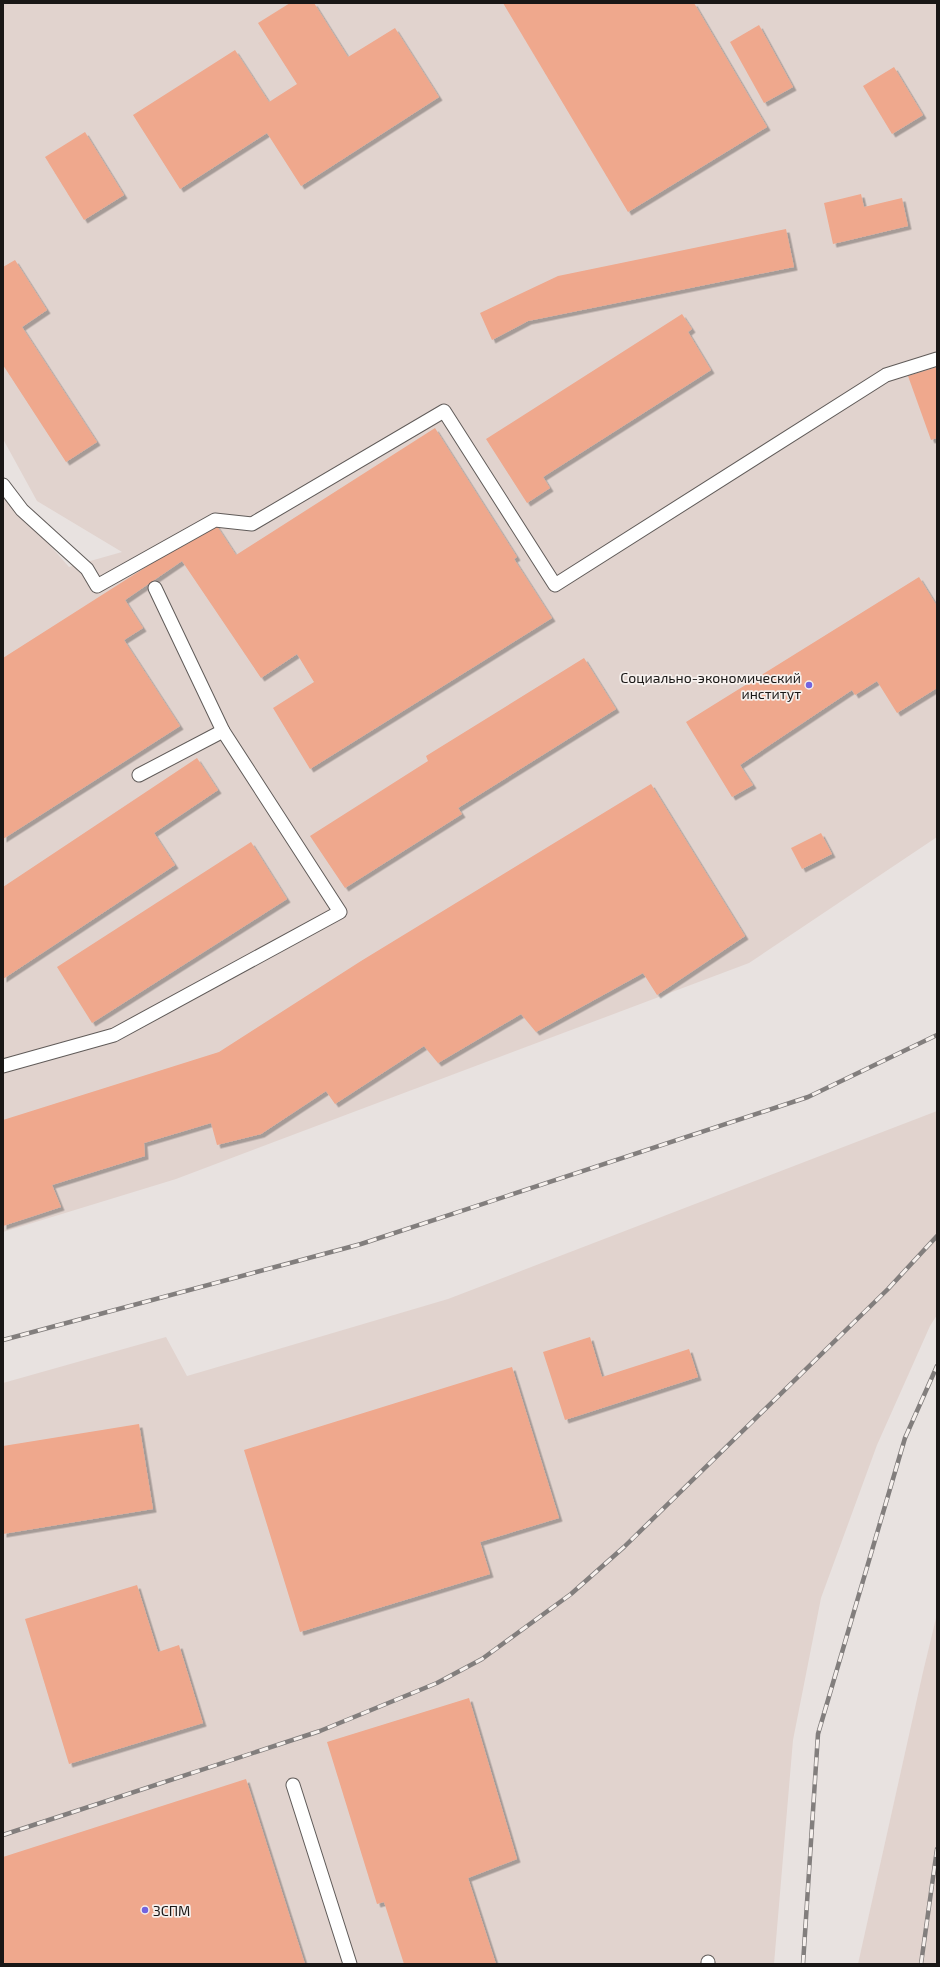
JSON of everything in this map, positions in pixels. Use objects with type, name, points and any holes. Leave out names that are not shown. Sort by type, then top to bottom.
[{"type":"lane","points":[[3,485],[22,510],[87,569],[97,586],[216,520],[252,524],[444,411],[555,585],[886,374],[937,359]]},
{"type":"lane","points":[[3,1066],[114,1035],[340,912],[223,731],[155,588]]},
{"type":"lane","points":[[139,774],[223,731]]},
{"type":"lane","points":[[293,1785],[350,1964]]},
{"type":"shaded area","points":[[3,3],[937,3],[937,837],[749,963],[176,1179],[3,1232],[3,492],[69,567],[122,552],[37,501],[3,439]]},
{"type":"shaded area","points":[[937,1111],[937,1315],[930,1326],[877,1445],[821,1598],[793,1740],[774,1964],[3,1964],[3,1383],[166,1337],[187,1376],[448,1299]]},
{"type":"shaded area","points":[[937,1614],[937,1964],[858,1964],[923,1672]]},
{"type":"building","points":[[290,3],[314,3],[348,57],[395,28],[439,97],[301,186],[267,133],[180,189],[133,115],[235,50],[269,102],[297,84],[258,23]]},
{"type":"building","points":[[503,3],[694,3],[767,127],[628,212]]},
{"type":"building","points":[[759,25],[793,87],[764,103],[730,42]]},
{"type":"building","points":[[894,67],[923,115],[892,134],[863,86]]},
{"type":"building","points":[[85,132],[124,195],[84,220],[45,157]]},
{"type":"building","points":[[861,194],[864,207],[902,198],[908,226],[833,244],[824,203]]},
{"type":"building","points":[[786,229],[794,267],[528,321],[492,340],[480,313],[558,276]]},
{"type":"building","points":[[15,260],[47,310],[22,327],[97,442],[66,462],[3,365],[3,267]]},
{"type":"building","points":[[682,314],[692,329],[688,332],[711,370],[543,477],[550,488],[527,503],[486,439]]},
{"type":"building","points":[[937,367],[937,438],[931,440],[908,376]]},
{"type":"building","points":[[435,428],[517,557],[514,559],[552,618],[310,769],[273,708],[314,682],[297,654],[261,678],[182,561],[125,600],[143,628],[124,640],[180,726],[3,839],[3,658],[215,523],[236,555]]},
{"type":"building","name":"Социально-экономический институт","points":[[919,577],[937,606],[937,688],[897,713],[877,681],[855,695],[852,690],[740,765],[753,785],[732,797],[686,722]]},
{"type":"building","points":[[584,658],[616,709],[458,808],[462,814],[345,888],[310,836],[428,761],[426,756]]},
{"type":"building","points":[[197,758],[218,790],[154,833],[175,865],[3,979],[3,887]]},
{"type":"building","points":[[651,784],[745,936],[657,995],[643,973],[536,1032],[521,1014],[438,1063],[424,1046],[335,1104],[326,1091],[261,1134],[217,1145],[211,1123],[144,1143],[145,1156],[52,1185],[61,1207],[3,1226],[3,1120],[219,1052],[361,961]]},
{"type":"building","points":[[821,833],[832,854],[802,869],[791,848]]},
{"type":"building","points":[[251,842],[287,899],[92,1023],[57,967]]},
{"type":"building","points":[[590,1337],[602,1377],[689,1349],[698,1377],[565,1420],[543,1352]]},
{"type":"building","points":[[512,1367],[559,1518],[480,1542],[490,1574],[300,1632],[244,1450]]},
{"type":"building","points":[[139,1424],[153,1509],[3,1534],[3,1446]]},
{"type":"building","points":[[137,1585],[158,1652],[179,1645],[203,1723],[69,1764],[25,1619]]},
{"type":"building","points":[[469,1698],[517,1859],[468,1878],[496,1964],[404,1964],[384,1902],[377,1904],[327,1742]]},
{"type":"building","name":"ЗСПМ","points":[[246,1779],[305,1964],[3,1964],[3,1857]]},
{"type":"railway","points":[[3,1340],[361,1244],[808,1097],[937,1035]]},
{"type":"railway","points":[[3,1835],[320,1731],[437,1683],[482,1659],[571,1594],[624,1547],[888,1289],[937,1236]]},
{"type":"railway","points":[[803,1964],[818,1734],[905,1438],[937,1366]]},
{"type":"railway","points":[[921,1964],[937,1849]]},
{"type":"place","name":"Социально-экономический институт","points":[[809,685]]},
{"type":"place","name":"ЗСПМ","points":[[145,1910]]}]
